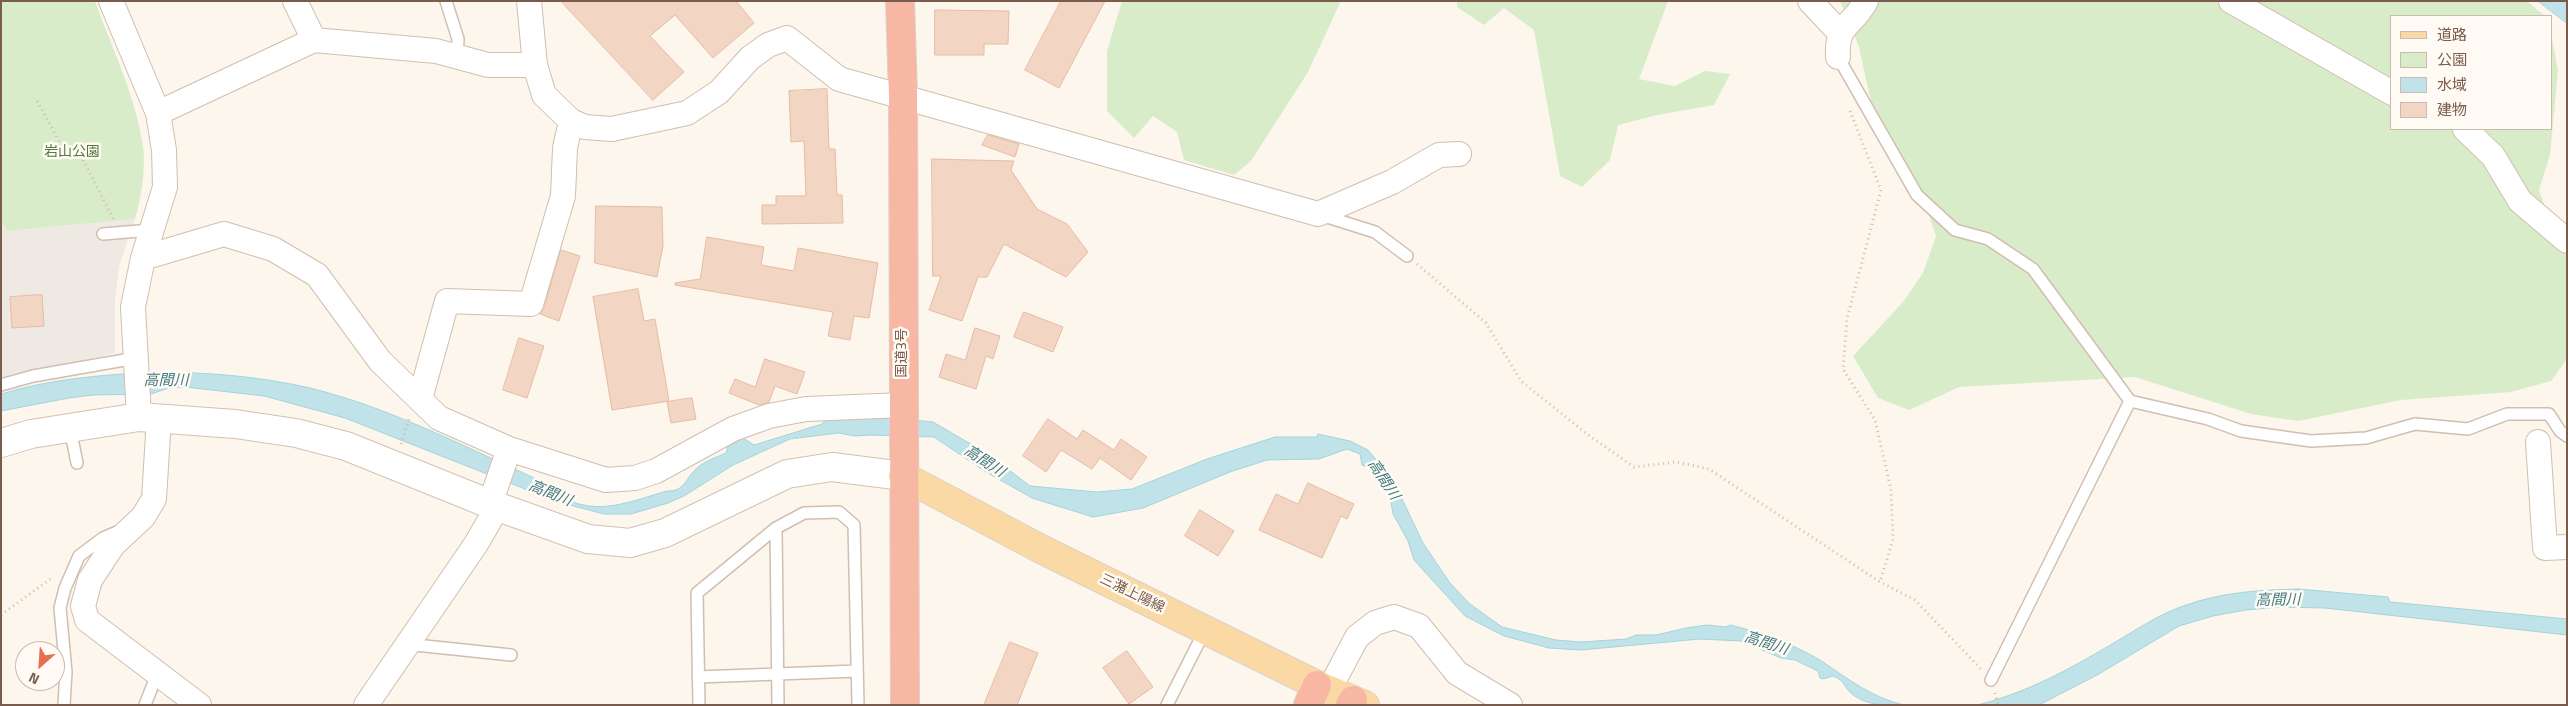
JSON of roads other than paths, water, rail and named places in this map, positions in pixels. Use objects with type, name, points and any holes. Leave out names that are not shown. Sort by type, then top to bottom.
[{"type":"highway","name":"国道3号","points":[[900,1],[903,95],[905,705]]},
{"type":"main road","name":"三潴上陽線","points":[[903,463],[1041,549],[1337,698]]},
{"type":"street","points":[[111,1],[158,113],[164,150],[165,187],[143,258],[133,307],[136,363],[145,413],[154,499],[143,517],[113,545],[99,566],[90,580],[83,606],[87,620],[198,705]]},
{"type":"street","points":[[295,1],[314,40]]},
{"type":"street","points":[[529,1],[535,65],[544,95],[571,121],[585,127],[612,129],[687,113],[718,92],[750,58],[768,45],[787,38],[839,79],[903,95],[1318,214],[1392,182],[1439,155],[1459,154]]},
{"type":"street","points":[[1810,1],[1840,33]]},
{"type":"street","points":[[1838,56],[1837,42],[1840,33],[1859,14],[1866,1]]},
{"type":"street","points":[[2231,1],[2390,92]]},
{"type":"street","points":[[158,113],[314,40],[436,51],[488,65],[535,65]]},
{"type":"street","points":[[416,407],[447,301],[532,304],[563,196],[565,148],[571,121]]},
{"type":"street","points":[[2466,130],[2493,156],[2520,201],[2567,241]]},
{"type":"street","points":[[143,258],[224,234],[273,249],[317,275],[416,407],[508,453],[606,480],[635,478],[656,471],[733,429],[769,416],[806,409],[903,409]]},
{"type":"street","points":[[1,443],[70,426],[145,413],[296,433],[346,446],[494,500],[588,539],[630,543],[665,533],[787,474],[832,467],[903,463]]},
{"type":"street","points":[[2538,442],[2545,548],[2567,547]]},
{"type":"street","points":[[366,705],[405,644],[476,544],[494,500],[508,453]]},
{"type":"street","points":[[1337,698],[1356,637],[1375,622],[1394,617],[1419,626],[1457,673],[1510,705]]},
{"type":"lane","points":[[446,1],[458,39],[457,57]]},
{"type":"lane","points":[[1838,56],[1917,195],[1955,230],[1988,239],[2033,269],[2130,402],[2208,419],[2241,431],[2311,441],[2366,438],[2415,424],[2468,429],[2507,414],[2549,414],[2560,431],[2567,436]]},
{"type":"lane","points":[[1318,214],[1374,232],[1407,256]]},
{"type":"lane","points":[[103,234],[151,230]]},
{"type":"lane","points":[[1,385],[33,376],[136,363]]},
{"type":"lane","points":[[1991,680],[2130,402]]},
{"type":"lane","points":[[70,426],[78,463]]},
{"type":"lane","points":[[699,705],[697,593],[776,528],[804,514],[839,512],[854,525],[858,705]]},
{"type":"lane","points":[[64,705],[66,672],[60,608],[65,588],[79,556],[103,538],[134,526]]},
{"type":"lane","points":[[776,528],[778,705]]},
{"type":"lane","points":[[1167,705],[1205,630]]},
{"type":"lane","points":[[405,644],[511,655]]},
{"type":"lane","points":[[698,677],[857,671]]},
{"type":"lane","points":[[145,705],[157,674]]},
{"type":"water","points":[[2538,1],[2567,1],[2567,23]]},
{"type":"water","name":"高間川","points":[[152,372],[212,374],[251,378],[310,388],[342,397],[405,420],[557,488],[562,497],[575,503],[602,507],[627,503],[678,489],[682,487],[700,466],[726,453],[728,446],[743,438],[754,445],[822,424],[829,416],[874,416],[933,422],[988,454],[1030,486],[1097,492],[1132,489],[1207,459],[1275,437],[1317,437],[1318,434],[1350,441],[1368,450],[1393,480],[1423,543],[1450,583],[1470,604],[1502,627],[1556,640],[1581,642],[1626,639],[1636,635],[1656,635],[1707,625],[1726,627],[1730,625],[1790,644],[1823,662],[1871,693],[1904,705],[1876,704],[1864,701],[1852,694],[1843,682],[1833,676],[1820,678],[1818,671],[1795,660],[1781,658],[1741,641],[1700,639],[1581,650],[1549,648],[1504,636],[1465,616],[1414,560],[1408,541],[1393,514],[1389,491],[1379,482],[1372,469],[1362,465],[1360,454],[1347,449],[1319,459],[1267,460],[1230,472],[1143,508],[1093,517],[1032,498],[986,472],[934,437],[855,436],[838,433],[790,439],[733,465],[684,496],[668,503],[631,514],[604,514],[558,502],[345,418],[264,396],[185,387],[169,388],[151,394],[93,395],[69,398],[1,411],[1,394],[19,389],[76,378]]},
{"type":"water","name":"高間川","points":[[2298,589],[2388,597],[2390,602],[2567,619],[2567,635],[2325,608],[2279,607],[2246,610],[2213,616],[2179,626],[2099,674],[2039,705],[1977,705],[2013,694],[2046,680],[2157,618],[2186,605],[2228,594]]},
{"type":"park label","name":"岩山公園","points":[[72,153]]}]
